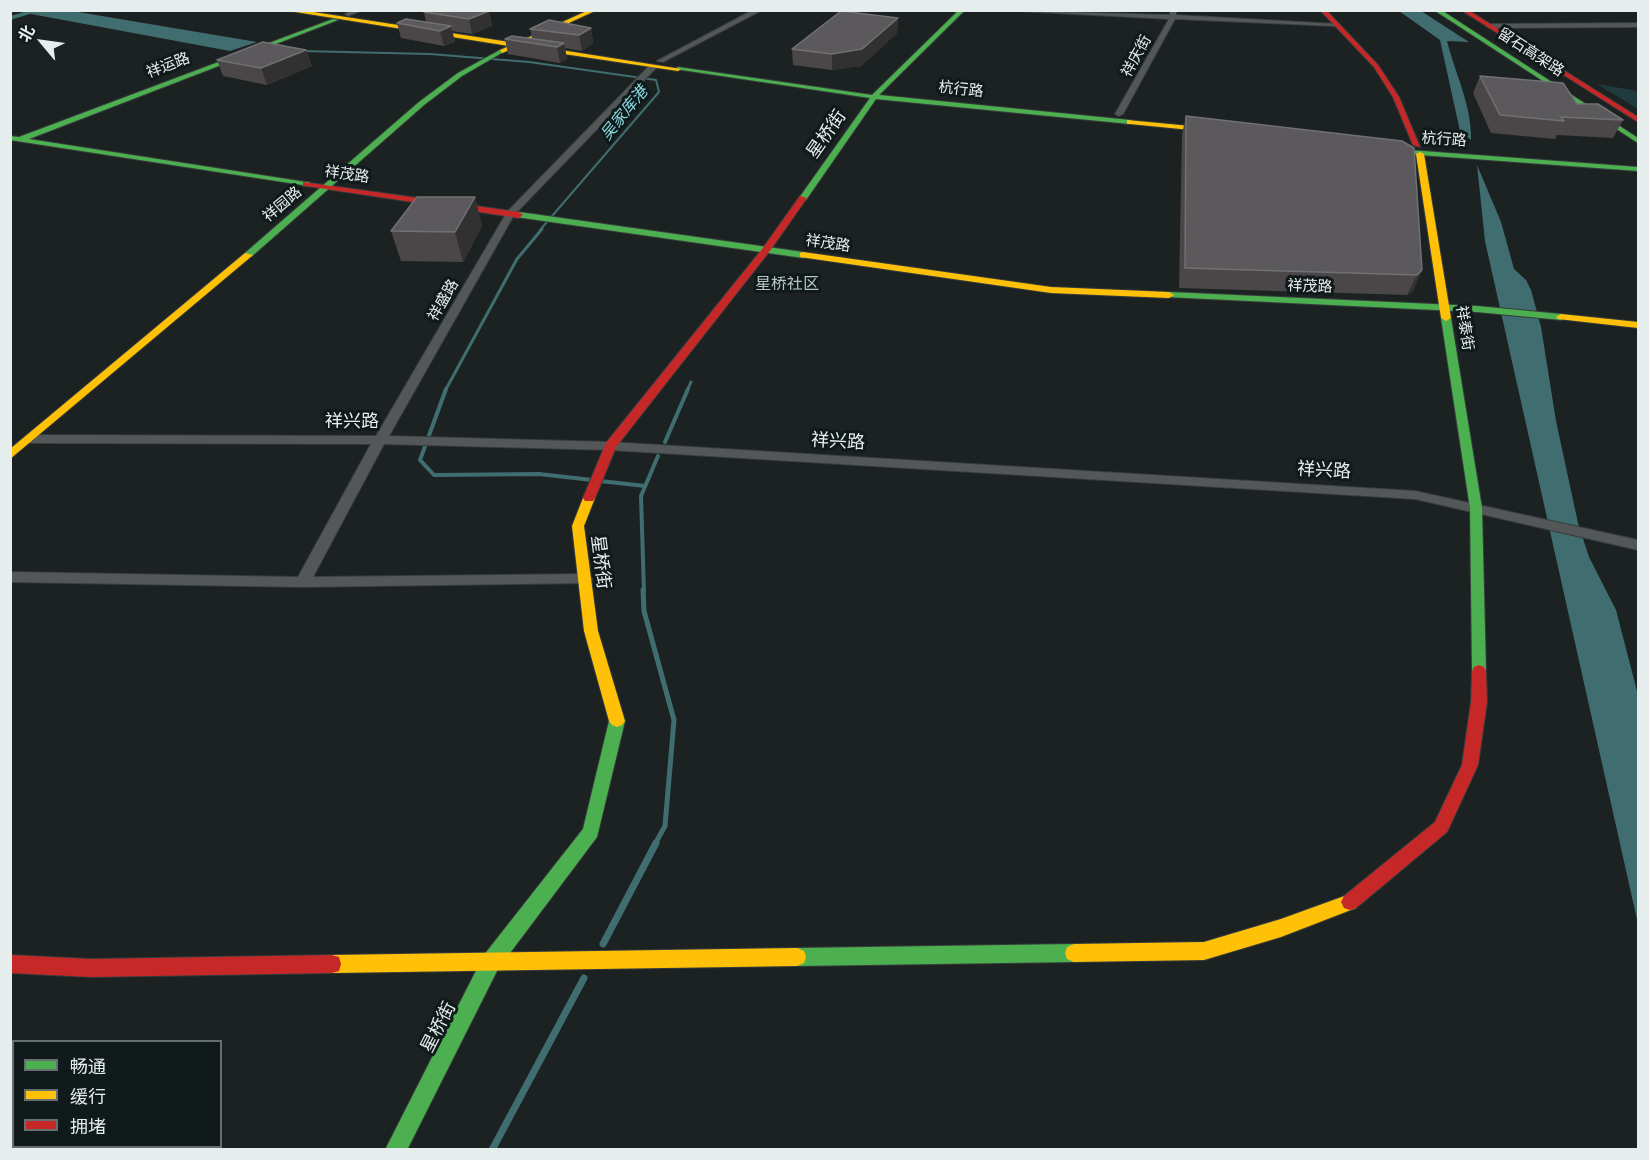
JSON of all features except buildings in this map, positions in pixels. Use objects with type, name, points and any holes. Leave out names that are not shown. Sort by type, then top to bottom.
[{"type":"main road","name":"杭行路","points":[[285,10],[349,15]]},
{"type":"main road","name":"杭行路","points":[[322,10],[510,43],[877,94],[1222,128],[1119,114],[877,94]]},
{"type":"main road","name":"祥园路","points":[[510,43],[580,10]]},
{"type":"main road","name":"祥园路","points":[[10,455],[16,438],[322,187],[415,93],[458,64],[596,10]]},
{"type":"main road","name":"星桥街","points":[[395,1149],[491,962],[591,832],[618,723],[591,631],[578,526],[610,446],[766,250],[877,94],[963,10]]},
{"type":"main road","name":"祥泰街","points":[[10,964],[91,968],[1204,951],[1281,928],[1348,904],[1441,827],[1470,765],[1479,702],[1476,508],[1419,149],[1388,82],[1359,46],[1322,10]]},
{"type":"main road","name":"留石高架路","points":[[1435,10],[1638,143]]},
{"type":"main road","name":"留石高架路","points":[[1456,10],[1638,127]]},
{"type":"main road","points":[[1463,10],[1638,120]]},
{"type":"main road","name":"祥运路","points":[[13,141],[349,15]]},
{"type":"main road","name":"祥茂路","points":[[13,141],[1051,290],[1477,309],[1638,325]]},
{"type":"main road","name":"杭行路","points":[[1398,147],[1638,169]]},
{"type":"main road","name":"杭行路","points":[[1419,149],[1638,162]]},
{"type":"street","name":"祥盛路","points":[[303,582],[380,440],[516,215],[657,64],[759,10]]},
{"type":"street","points":[[1001,10],[1173,14],[1334,24]]},
{"type":"street","name":"祥庆街","points":[[1119,114],[1173,14]]},
{"type":"street","points":[[1489,27],[1638,26]]},
{"type":"street","name":"祥兴路","points":[[16,438],[380,440],[610,446],[1415,495],[1637,544]]},
{"type":"street","points":[[10,577],[303,582],[585,579]]},
{"type":"shaded area","points":[[15,11],[72,11],[257,42],[230,51]]},
{"type":"shaded area","points":[[1399,11],[1421,11],[1469,42],[1447,41],[1466,102],[1471,140],[1460,131],[1440,40]]},
{"type":"shaded area","points":[[1597,84],[1638,91],[1638,109]]},
{"type":"shaded area","points":[[1477,165],[1501,222],[1514,269],[1526,280],[1531,290],[1541,327],[1556,421],[1578,523],[1589,557],[1616,610],[1638,695],[1638,924],[1485,241]]},
{"type":"waterway","points":[[10,18],[37,11]]},
{"type":"waterway","name":"吴家库港","points":[[301,51],[430,54],[529,62],[656,80],[659,92],[540,230]]},
{"type":"waterway","name":"吴家库港","points":[[446,390],[517,259],[542,229]]},
{"type":"waterway","points":[[687,391],[691,382]]},
{"type":"waterway","points":[[665,442],[688,389]]},
{"type":"waterway","name":"吴家库港","points":[[446,390],[420,460],[434,475],[539,474],[592,480]]},
{"type":"waterway","points":[[644,592],[641,496],[658,456]]},
{"type":"waterway","name":"吴家库港","points":[[600,481],[645,486]]},
{"type":"waterway","points":[[643,590],[644,611],[674,720],[665,826],[655,844]]},
{"type":"waterway","points":[[603,944],[656,843]]},
{"type":"waterway","points":[[492,1150],[584,978]]},
{"type":"traffic: fast","points":[[803,198],[874,97],[963,10]]},
{"type":"traffic: fast","points":[[1436,10],[1638,141]]},
{"type":"traffic: fast","points":[[19,140],[335,20]]},
{"type":"traffic: fast","points":[[248,255],[421,103],[460,74],[502,51]]},
{"type":"traffic: fast","points":[[678,69],[874,97],[1130,122]]},
{"type":"traffic: fast","points":[[10,138],[306,184]]},
{"type":"traffic: fast","points":[[1409,152],[1638,169]]},
{"type":"traffic: fast","points":[[519,215],[803,255]]},
{"type":"traffic: fast","points":[[1169,295],[1477,309],[1561,317]]},
{"type":"traffic: fast","points":[[1446,318],[1476,508],[1479,671]]},
{"type":"traffic: fast","points":[[395,1150],[491,962],[591,832],[617,721]]},
{"type":"traffic: fast","points":[[797,957],[1074,953]]},
{"type":"traffic: slow","points":[[285,10],[678,69]]},
{"type":"traffic: slow","points":[[502,51],[595,10]]},
{"type":"traffic: slow","points":[[1130,122],[1211,130]]},
{"type":"traffic: slow","points":[[1420,154],[1446,318]]},
{"type":"traffic: slow","points":[[10,455],[248,255]]},
{"type":"traffic: slow","points":[[803,255],[1051,290],[1169,295]]},
{"type":"traffic: slow","points":[[1561,317],[1638,325]]},
{"type":"traffic: slow","points":[[589,498],[578,526],[591,631],[617,721]]},
{"type":"traffic: slow","points":[[1074,953],[1204,951],[1281,928],[1350,902]]},
{"type":"traffic: slow","points":[[332,964],[797,957]]},
{"type":"traffic: jam","points":[[1322,10],[1376,66],[1396,97],[1417,145]]},
{"type":"traffic: jam","points":[[1463,10],[1638,120]]},
{"type":"traffic: jam","points":[[306,184],[519,215]]},
{"type":"traffic: jam","points":[[589,498],[610,446],[766,250],[803,198]]},
{"type":"traffic: jam","points":[[1350,902],[1441,827],[1470,765],[1479,702],[1479,671]]},
{"type":"traffic: jam","points":[[10,964],[91,968],[332,964]]},
{"type":"district","name":"星桥社区","points":[[787,284]]}]
